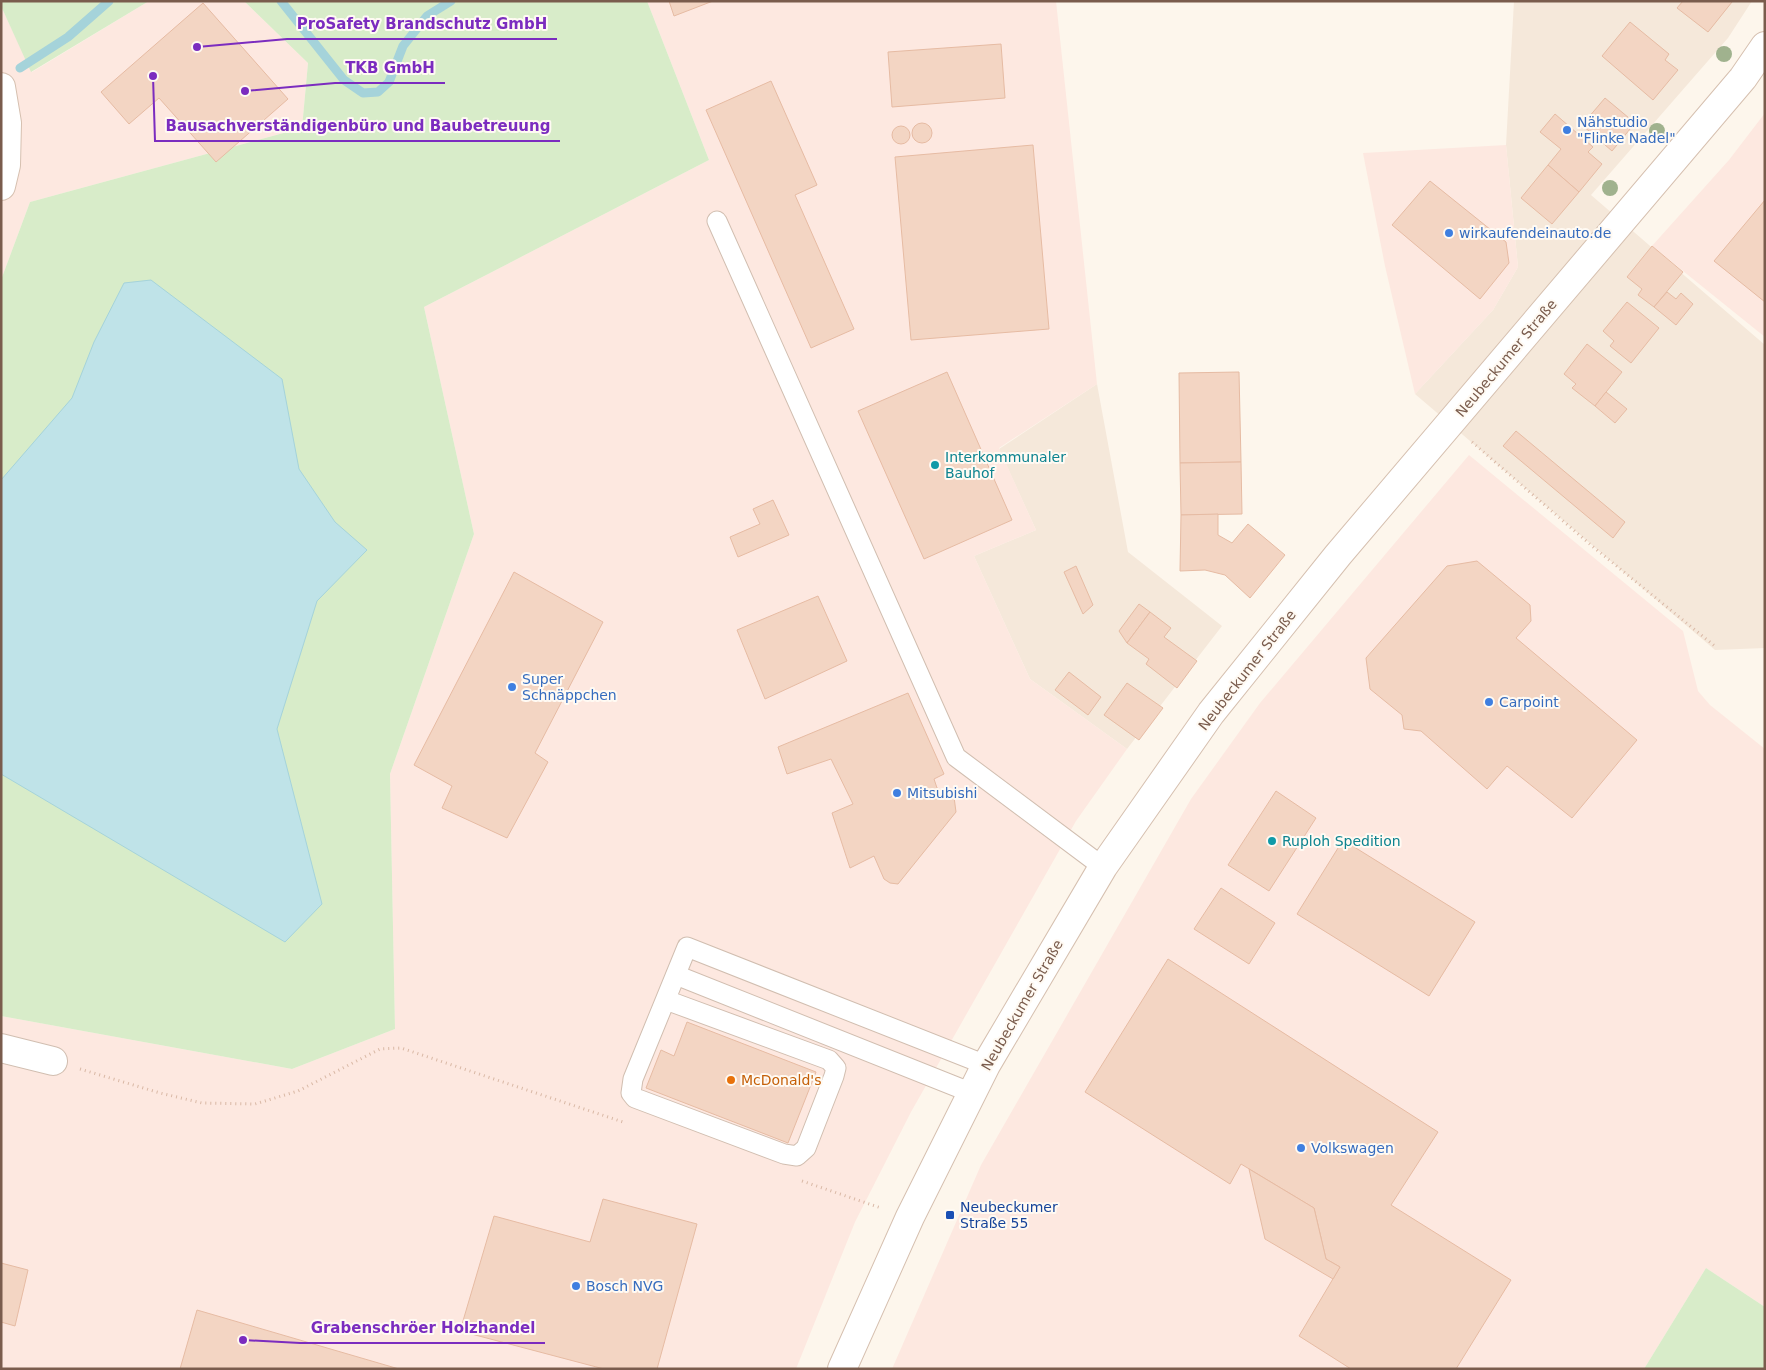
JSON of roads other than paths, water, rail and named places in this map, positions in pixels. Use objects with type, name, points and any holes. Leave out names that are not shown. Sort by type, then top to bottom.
[{"type":"main road","name":"Neubeckumer Straße","points":[[842,1369],[910,1217],[986,1066],[1103,867],[1211,714],[1338,555],[1743,78],[1765,46]]},
{"type":"main road","points":[[1,87],[7,122],[6,165],[1,186]]},
{"type":"main road","points":[[1,1048],[53,1060]]},
{"type":"lane","points":[[717,221],[956,758],[1103,867]]},
{"type":"lane","points":[[666,1000],[829,1060],[836,1068],[806,1148],[796,1156],[784,1154],[635,1098],[631,1093],[633,1079],[687,947],[986,1066]]},
{"type":"lane","points":[[676,975],[972,1093]]},
{"type":"water","points":[[151,280],[282,379],[299,469],[335,522],[367,550],[317,601],[277,729],[322,904],[285,942],[1,774],[1,480],[72,398],[94,342],[124,283]]},
{"type":"waterway","points":[[20,68],[68,37],[109,1]]},
{"type":"waterway","points":[[281,1],[344,80],[363,93],[378,92],[389,82],[403,46],[427,16],[451,1]]},
{"type":"place","name":"ProSafety Brandschutz GmbH","points":[[197,47]]},
{"type":"place","name":"Bausachverständigenbüro und Baubetreuung","points":[[153,76]]},
{"type":"place","name":"TKB GmbH","points":[[245,91]]},
{"type":"place","name":"Nähstudio \"Flinke Nadel\"","points":[[1567,130]]},
{"type":"place","name":"wirkaufendeinauto.de","points":[[1449,233]]},
{"type":"place","name":"Interkommunaler Bauhof","points":[[935,465]]},
{"type":"place","name":"Super Schnäppchen","points":[[512,687]]},
{"type":"place","name":"Carpoint","points":[[1489,702]]},
{"type":"place","name":"Mitsubishi","points":[[897,793]]},
{"type":"place","name":"Ruploh Spedition","points":[[1272,841]]},
{"type":"place","name":"McDonald's","points":[[731,1080]]},
{"type":"place","name":"Volkswagen","points":[[1301,1148]]},
{"type":"place","name":"Neubeckumer Straße 55","points":[[950,1215]]},
{"type":"place","name":"Bosch NVG","points":[[576,1286]]},
{"type":"place","name":"Grabenschröer Holzhandel","points":[[243,1340]]}]
